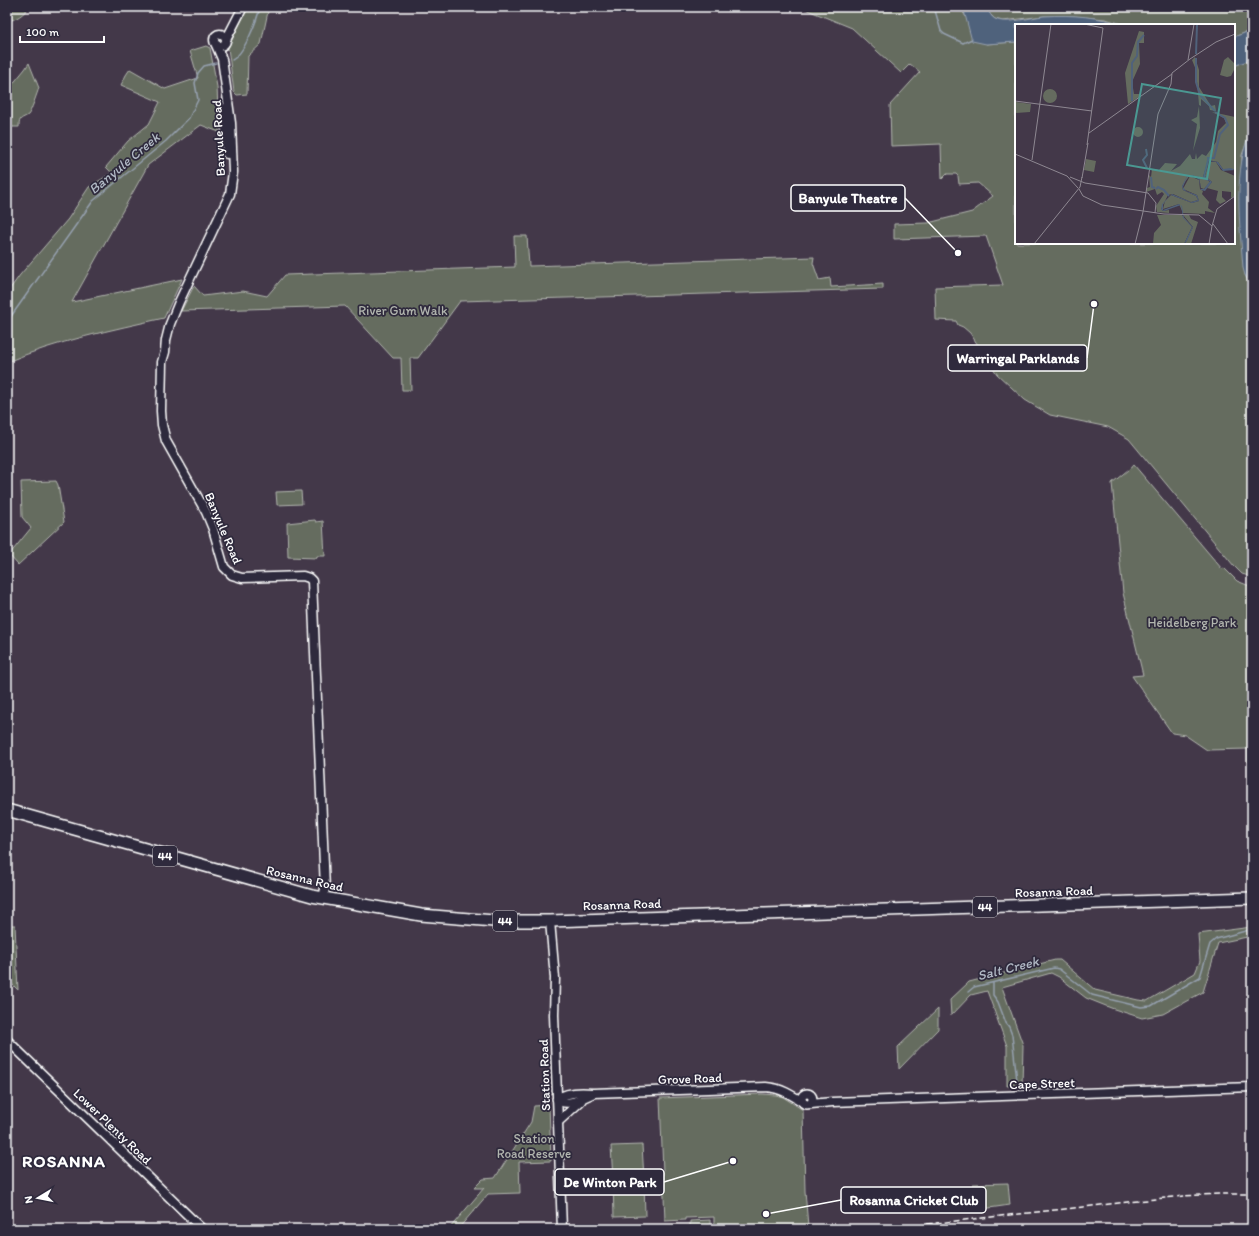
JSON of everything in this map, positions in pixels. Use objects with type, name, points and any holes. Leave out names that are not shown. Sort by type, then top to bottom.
[{"type":"highway","name":"Rosanna Road","points":[[7,810],[271,886],[323,898],[402,913],[494,921],[550,921],[1252,898]]},
{"type":"street","name":"Banyule Road","points":[[241,11],[220,46],[216,45],[223,63],[231,123],[233,172],[230,194],[170,324],[162,362],[160,394],[162,425],[166,441],[206,512],[213,529],[224,567],[228,572],[235,577],[242,578],[303,576],[312,581],[325,889],[323,898]]},
{"type":"street","name":"Banyule Road","points":[[223,207],[228,183],[223,63],[224,38]]},
{"type":"street","points":[[226,133],[228,121],[227,103]]},
{"type":"street","name":"Station Road","points":[[550,921],[555,978],[554,1015],[562,1229]]},
{"type":"street","name":"Lower Plenty Road","points":[[7,1040],[202,1229]]},
{"type":"street","name":"Grove Road","points":[[557,1099],[564,1095],[584,1093],[766,1087],[778,1088],[808,1100]]},
{"type":"street","name":"Cape Street","points":[[808,1100],[832,1102],[1252,1087]]},
{"type":"street","name":"Grove Road","points":[[557,1099],[566,1102],[576,1101],[593,1093]]},
{"type":"street","points":[[558,1122],[584,1098]]},
{"type":"green space","points":[[7,7],[29,7],[20,16],[7,21]]},
{"type":"green space","points":[[248,7],[269,7],[261,44],[248,56],[247,94],[237,95],[234,92],[228,48]]},
{"type":"green space","points":[[800,7],[963,7],[964,14],[986,44],[1015,42],[1015,244],[1235,244],[1235,66],[1252,59],[1252,128],[1242,155],[1240,201],[1245,275],[1252,288],[1252,577],[1242,574],[1234,566],[1129,439],[1108,427],[1050,415],[1025,400],[997,374],[970,333],[958,325],[956,321],[936,320],[935,287],[1003,285],[986,236],[894,239],[894,224],[928,223],[972,212],[993,196],[978,183],[959,184],[958,176],[956,174],[947,174],[942,179],[941,144],[891,146],[890,105],[920,72],[910,64],[901,73],[852,28]]},
{"type":"green space","points":[[987,7],[1252,7],[1252,28],[1247,32],[1235,37],[1235,24],[1122,24],[1105,19],[1074,16],[1044,16],[1003,21],[995,19],[989,13]]},
{"type":"green space","points":[[206,46],[210,48],[217,87],[219,132],[201,125],[148,165],[72,302],[182,279],[164,318],[65,342],[7,362],[7,293],[20,275],[68,219],[89,187],[112,173],[106,167],[128,141],[149,124],[160,102],[121,85],[126,75],[130,69],[165,89],[198,78],[190,51]]},
{"type":"green space","points":[[29,63],[39,88],[28,115],[20,120],[19,127],[7,127],[7,91]]},
{"type":"green space","name":"River Gum Walk","points":[[514,236],[527,236],[529,266],[814,257],[813,263],[819,280],[830,278],[831,287],[883,284],[883,289],[460,301],[418,358],[410,358],[411,390],[402,390],[401,358],[393,358],[345,306],[181,311],[194,286],[203,296],[243,291],[267,296],[285,275],[515,267]]},
{"type":"green space","name":"Heidelberg Park","points":[[1134,465],[1222,569],[1224,568],[1237,581],[1252,587],[1252,762],[1248,762],[1248,749],[1207,750],[1185,735],[1172,733],[1132,676],[1143,675],[1123,593],[1112,483]]},
{"type":"green space","points":[[56,481],[64,522],[18,565],[9,555],[31,528],[22,517],[21,482]]},
{"type":"green space","points":[[301,491],[302,504],[277,505],[276,492]]},
{"type":"green space","points":[[315,520],[316,522],[323,521],[325,556],[317,556],[316,558],[288,557],[287,523]]},
{"type":"green space","points":[[7,925],[15,925],[18,990],[7,979]]},
{"type":"green space","points":[[1252,927],[1252,936],[1218,943],[1203,992],[1163,1014],[1142,1018],[1111,1008],[1086,998],[1059,977],[1051,973],[1002,987],[1023,1045],[1022,1085],[1007,1086],[1007,1046],[987,991],[971,995],[951,1016],[950,1000],[969,982],[1055,960],[1060,960],[1095,990],[1147,1001],[1195,973],[1200,961],[1198,934]]},
{"type":"green space","points":[[938,1009],[938,1029],[899,1069],[898,1047]]},
{"type":"green space","points":[[762,1094],[783,1097],[803,1110],[805,1191],[808,1226],[805,1227],[805,1229],[714,1229],[714,1217],[685,1218],[685,1220],[665,1221],[660,1098]]},
{"type":"green space","name":"Station Road Reserve","points":[[549,1105],[551,1161],[519,1162],[520,1193],[488,1194],[458,1229],[449,1229],[484,1188],[474,1188],[483,1179],[495,1178],[531,1122],[534,1106]]},
{"type":"green space","points":[[642,1145],[644,1179],[613,1180],[611,1146]]},
{"type":"green space","points":[[644,1181],[645,1216],[614,1217],[613,1183]]},
{"type":"green space","points":[[1008,1183],[1010,1205],[975,1210],[973,1184]]},
{"type":"green space","points":[[710,1220],[710,1229],[690,1229],[690,1221]]},
{"type":"water","points":[[963,7],[987,7],[992,17],[1000,21],[1065,15],[1095,18],[1122,24],[1015,24],[1015,42],[986,44],[972,41]]},
{"type":"water","points":[[1252,28],[1252,59],[1235,66],[1235,37],[1247,32]]},
{"type":"water","points":[[1252,128],[1252,288],[1243,268],[1239,197],[1242,161]]},
{"type":"waterway","name":"Banyule Creek","points":[[232,60],[237,57],[245,44],[253,28],[260,7]]},
{"type":"waterway","name":"Banyule Creek","points":[[934,7],[941,31],[944,34],[963,43],[972,39]]},
{"type":"waterway","name":"Banyule Creek","points":[[7,322],[93,201],[166,141],[189,118],[198,100],[195,83],[198,73],[204,66],[216,63]]},
{"type":"waterway","name":"Salt Creek","points":[[968,992],[974,987],[1054,968],[1059,969],[1092,995],[1141,1007],[1151,1006],[1200,977],[1210,944],[1216,939],[1249,930]]},
{"type":"waterway","points":[[993,983],[993,995],[998,1002],[1012,1035],[1017,1081]]},
{"type":"railway","points":[[882,1229],[1183,1196],[1252,1194]]},
{"type":"place","name":"Banyule Theatre","points":[[958,253]]},
{"type":"place","name":"Warringal Parklands","points":[[1094,304]]},
{"type":"place","name":"De Winton Park","points":[[733,1161]]},
{"type":"place","name":"Rosanna Cricket Club","points":[[766,1214]]},
{"type":"district","name":"ROSANNA","points":[[64,1161]]}]
